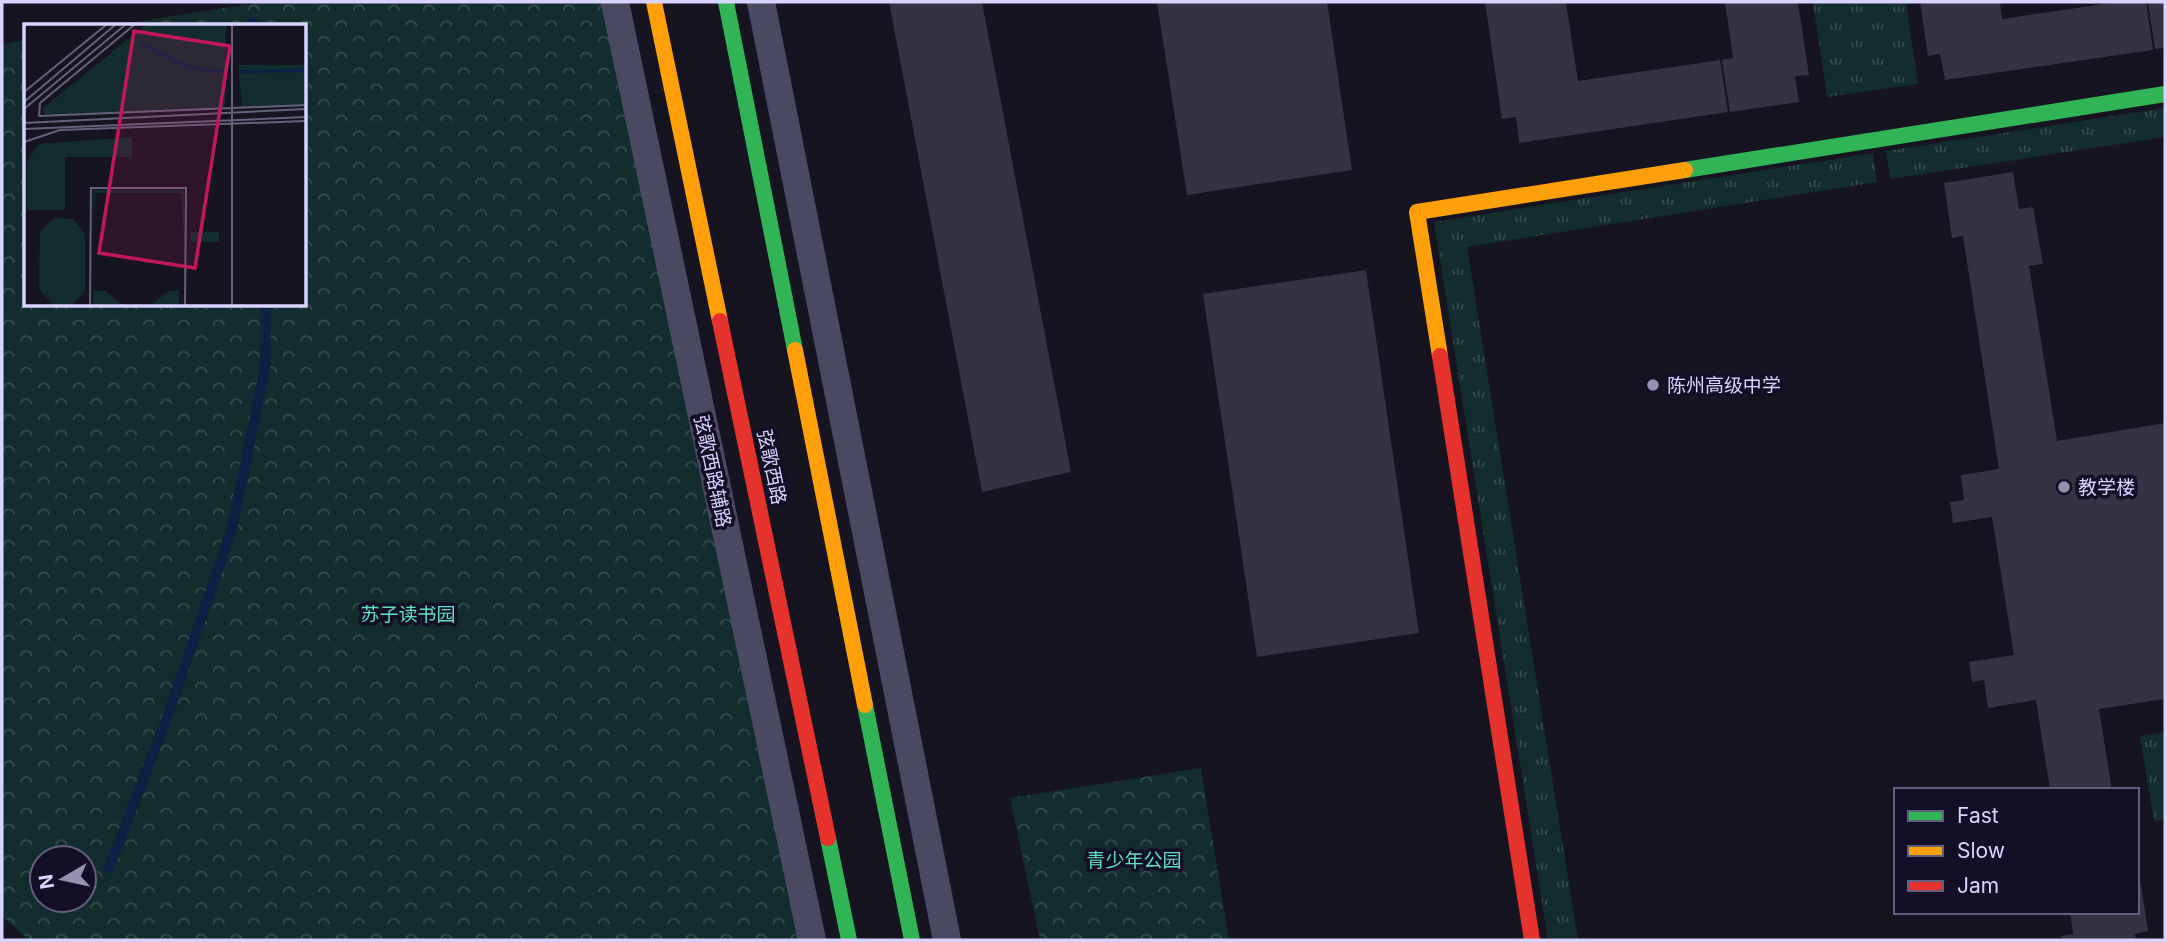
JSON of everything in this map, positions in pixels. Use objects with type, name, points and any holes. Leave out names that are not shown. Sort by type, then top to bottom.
[{"type":"main road","name":"弦歌西路","points":[[654,2],[849,940]]},
{"type":"main road","points":[[726,2],[912,940]]},
{"type":"main road","points":[[1532,940],[1417,212],[2165,94]]},
{"type":"street","name":"弦歌西路辅路","points":[[615,2],[811,940]]},
{"type":"street","points":[[761,2],[947,940]]},
{"type":"green space","name":"苏子读书园","points":[[262,2],[617,2],[807,940],[29,940],[2,916],[2,44],[24,40],[24,306],[306,306],[306,24],[122,24]]},
{"type":"green space","points":[[1813,2],[1906,2],[1918,84],[1827,97]]},
{"type":"green space","points":[[2165,108],[2165,137],[1890,179],[1886,151]]},
{"type":"green space","points":[[1873,153],[1877,182],[1467,247],[1578,940],[1548,940],[1434,222]]},
{"type":"green space","points":[[2165,732],[2165,819],[2154,821],[2140,736]]},
{"type":"green space","name":"青少年公园","points":[[1201,768],[1229,940],[1040,940],[1010,798]]},
{"type":"building","points":[[889,2],[982,2],[1071,472],[982,492]]},
{"type":"building","points":[[1157,2],[1327,2],[1352,170],[1187,195]]},
{"type":"building","points":[[1485,2],[1566,2],[1578,81],[1720,60],[1728,112],[1519,143],[1516,117],[1502,119]]},
{"type":"building","points":[[1725,2],[1798,2],[1809,75],[1795,76],[1799,102],[1730,112],[1722,60],[1733,58]]},
{"type":"building","points":[[1920,2],[2000,2],[2002,19],[2117,2],[2146,2],[2153,50],[1945,80],[1940,54],[1928,56]]},
{"type":"building","points":[[2148,2],[2165,2],[2165,48],[2155,49]]},
{"type":"building","name":"教学楼","points":[[2013,172],[2019,209],[2033,207],[2043,264],[2029,266],[2057,441],[2165,423],[2165,699],[2099,709],[2112,788],[2050,788],[2036,700],[1988,708],[1984,680],[1972,682],[1969,662],[2014,655],[1992,517],[1953,523],[1950,502],[1964,500],[1961,475],[1999,469],[1963,236],[1952,238],[1944,183]]},
{"type":"building","points":[[1366,270],[1419,633],[1257,657],[1203,294]]},
{"type":"building","points":[[2139,886],[2148,931],[2135,934],[2136,940],[2062,940],[2061,936],[2073,934],[2070,914],[2139,914]]},
{"type":"waterway","points":[[109,868],[170,710],[232,528],[265,369],[266,306]]},
{"type":"traffic: fast","points":[[726,2],[795,350]]},
{"type":"traffic: fast","points":[[1685,170],[2165,94]]},
{"type":"traffic: fast","points":[[865,705],[912,940]]},
{"type":"traffic: fast","points":[[828,838],[849,940]]},
{"type":"traffic: slow","points":[[654,2],[720,321]]},
{"type":"traffic: slow","points":[[1440,356],[1417,212],[1685,170]]},
{"type":"traffic: slow","points":[[795,350],[865,705]]},
{"type":"traffic: jam","points":[[720,321],[828,838]]},
{"type":"traffic: jam","points":[[1440,356],[1532,940]]},
{"type":"place","name":"陈州高级中学","points":[[1653,385]]},
{"type":"place","name":"教学楼","points":[[2064,487]]}]
